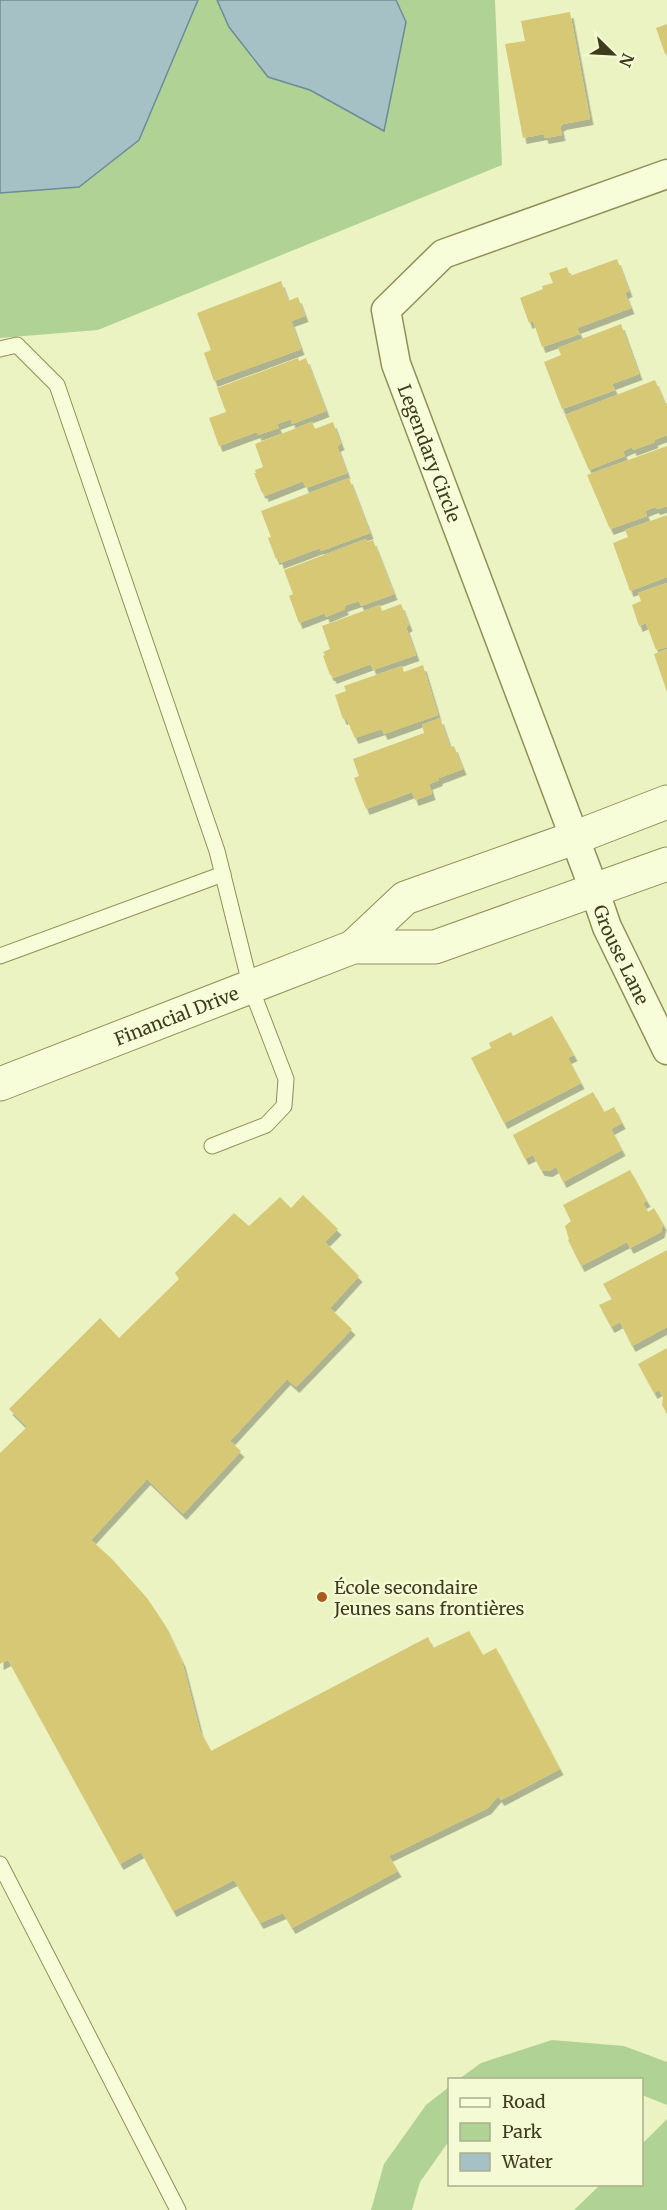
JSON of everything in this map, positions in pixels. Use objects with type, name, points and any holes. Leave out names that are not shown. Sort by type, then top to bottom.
[{"type":"street","name":"Legendary Circle","points":[[595,892],[396,364],[386,310],[443,254],[667,174]]},
{"type":"street","name":"Financial Drive","points":[[0,1084],[353,947],[405,898],[574,838],[667,802]]},
{"type":"street","name":"Financial Drive","points":[[353,947],[435,947],[595,892],[667,864]]},
{"type":"street","name":"Grouse Lane","points":[[595,892],[607,927],[667,1050]]},
{"type":"lane","points":[[0,350],[17,345],[57,385],[217,851],[251,988],[286,1079],[285,1106],[266,1125],[212,1146]]},
{"type":"lane","points":[[0,956],[223,874]]},
{"type":"lane","points":[[0,1864],[178,2210]]},
{"type":"green space","points":[[0,0],[495,0],[502,165],[98,330],[0,338]]},
{"type":"green space","points":[[552,2040],[624,2046],[667,2062],[667,2105],[643,2095],[643,2078],[460,2078],[481,2063]]},
{"type":"green space","points":[[448,2088],[448,2142],[420,2182],[412,2210],[371,2210],[384,2164],[426,2105]]},
{"type":"green space","points":[[667,2119],[667,2210],[574,2210],[599,2186],[643,2186],[643,2143]]},
{"type":"water","points":[[0,0],[198,0],[139,140],[79,187],[0,193]]},
{"type":"water","points":[[217,0],[396,0],[406,22],[384,131],[310,90],[268,77],[229,27]]},
{"type":"building","points":[[570,12],[590,119],[563,124],[560,126],[562,135],[545,138],[544,134],[523,138],[505,44],[525,41],[521,21]]},
{"type":"building","points":[[667,24],[667,53],[665,54],[656,28]]},
{"type":"building","points":[[617,259],[629,291],[625,293],[631,308],[577,328],[580,334],[542,347],[533,321],[529,323],[520,298],[543,289],[542,286],[553,283],[549,273],[567,267],[570,276]]},
{"type":"building","points":[[281,281],[288,301],[298,297],[305,316],[291,321],[301,349],[214,381],[204,353],[211,350],[197,313]]},
{"type":"building","points":[[621,324],[639,374],[612,384],[615,390],[562,409],[544,362],[561,355],[558,348]]},
{"type":"building","points":[[298,358],[299,361],[306,358],[326,411],[292,424],[291,419],[277,424],[279,428],[258,435],[257,432],[219,446],[209,418],[226,412],[217,388]]},
{"type":"building","points":[[655,380],[665,404],[667,403],[667,435],[633,450],[632,447],[623,451],[625,456],[589,470],[565,415]]},
{"type":"building","points":[[312,422],[315,429],[333,422],[341,444],[337,446],[347,473],[306,488],[303,481],[265,496],[254,473],[256,473],[255,470],[263,467],[255,444]]},
{"type":"building","points":[[667,446],[667,506],[645,511],[647,516],[610,529],[587,475]]},
{"type":"building","points":[[349,478],[370,533],[280,563],[279,558],[276,559],[268,538],[271,537],[261,511]]},
{"type":"building","points":[[667,515],[667,577],[630,591],[613,543],[628,537],[625,530]]},
{"type":"building","points":[[366,539],[367,542],[373,540],[394,594],[361,606],[359,601],[344,606],[345,609],[326,617],[325,613],[299,623],[289,596],[293,594],[284,570]]},
{"type":"building","points":[[667,583],[667,647],[656,650],[646,623],[639,626],[632,605],[641,601],[638,593]]},
{"type":"building","points":[[401,604],[416,655],[373,670],[371,664],[333,678],[323,656],[325,655],[323,652],[330,649],[322,626],[380,605],[382,611]]},
{"type":"building","points":[[667,649],[667,692],[654,654]]},
{"type":"building","points":[[423,665],[438,715],[384,734],[382,729],[355,738],[346,718],[343,719],[335,695],[346,691],[344,686],[402,666],[404,672]]},
{"type":"building","points":[[440,718],[450,747],[454,746],[463,769],[429,784],[432,794],[415,800],[412,792],[366,809],[354,778],[359,776],[353,759],[424,733],[422,725]]},
{"type":"building","points":[[552,1016],[574,1055],[568,1058],[581,1083],[504,1123],[471,1058],[491,1048],[489,1043],[511,1032],[513,1036]]},
{"type":"building","points":[[593,1092],[604,1112],[614,1107],[622,1123],[611,1129],[622,1150],[563,1182],[556,1167],[549,1171],[541,1170],[533,1155],[525,1159],[513,1135]]},
{"type":"building","points":[[630,1170],[647,1201],[643,1203],[648,1212],[654,1208],[663,1224],[661,1232],[630,1248],[627,1242],[581,1266],[568,1240],[565,1226],[571,1221],[563,1205]]},
{"type":"building","points":[[303,1195],[338,1229],[325,1242],[359,1276],[330,1308],[352,1329],[296,1387],[287,1379],[230,1441],[241,1451],[183,1514],[147,1479],[91,1540],[112,1559],[147,1598],[165,1625],[182,1661],[200,1731],[211,1751],[428,1637],[433,1648],[469,1631],[483,1655],[496,1648],[560,1769],[501,1800],[498,1796],[488,1808],[389,1856],[398,1871],[292,1928],[283,1913],[260,1923],[234,1880],[173,1911],[141,1852],[120,1864],[8,1660],[0,1664],[0,1453],[27,1427],[9,1409],[100,1318],[119,1338],[179,1279],[175,1273],[234,1213],[249,1226],[280,1197],[291,1208]]},
{"type":"building","points":[[667,1250],[667,1327],[632,1346],[620,1322],[611,1327],[599,1305],[612,1299],[603,1284]]},
{"type":"building","points":[[667,1348],[667,1414],[662,1405],[663,1397],[659,1390],[654,1393],[638,1364]]},
{"type":"place","name":"École secondaire Jeunes sans frontières","points":[[322,1597]]}]
